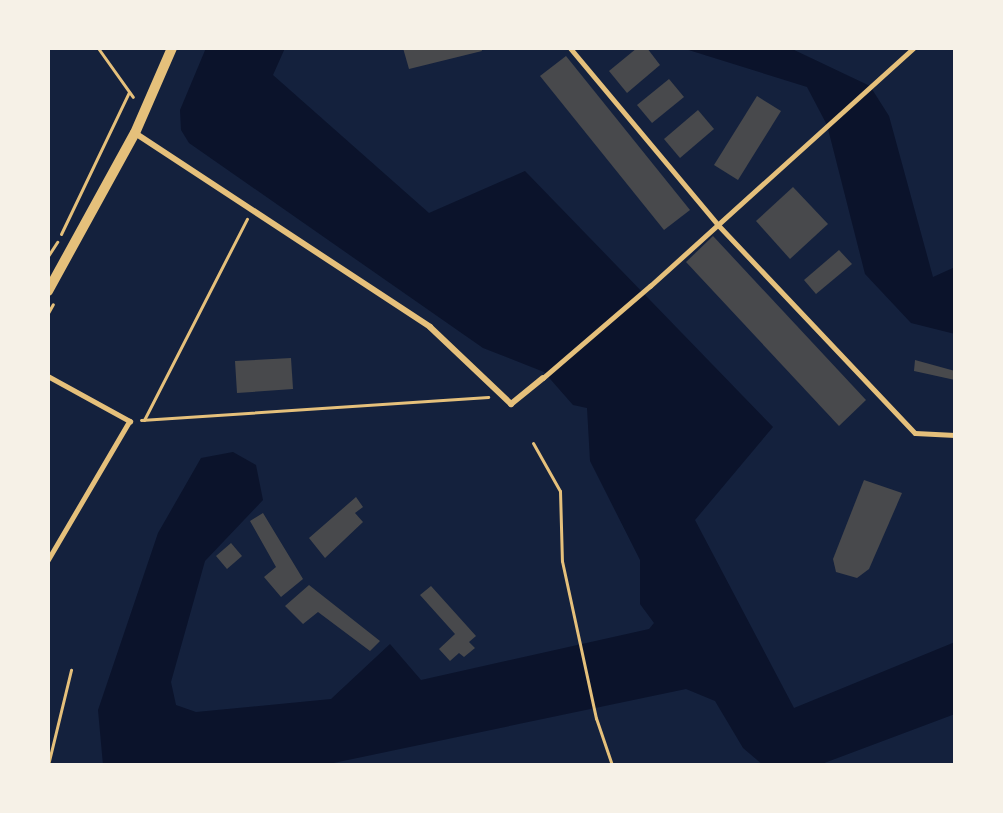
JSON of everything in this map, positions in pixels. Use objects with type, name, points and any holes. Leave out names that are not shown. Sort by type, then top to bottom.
[{"type":"street","points":[[48,291],[135,133],[172,48]]},
{"type":"street","points":[[570,48],[718,225],[915,433],[955,435]]},
{"type":"street","points":[[650,286],[913,48]]},
{"type":"street","points":[[135,133],[253,208],[430,327],[512,404],[543,378]]},
{"type":"lane","points":[[543,378],[650,286]]},
{"type":"lane","points":[[48,376],[130,421],[48,561]]},
{"type":"path","points":[[98,48],[133,97]]},
{"type":"path","points":[[48,256],[129,92]]},
{"type":"path","points":[[144,420],[253,208]]},
{"type":"path","points":[[130,421],[503,396]]},
{"type":"path","points":[[533,443],[560,491],[562,561],[596,718],[612,765]]},
{"type":"path","points":[[48,765],[71,670]]},
{"type":"water","points":[[206,48],[285,48],[273,75],[429,213],[525,171],[773,427],[695,520],[794,708],[955,642],[955,714],[819,765],[763,765],[743,748],[715,701],[686,689],[324,765],[103,765],[98,710],[158,533],[201,458],[233,452],[256,465],[263,500],[205,561],[171,682],[176,705],[196,712],[331,699],[390,644],[421,680],[649,629],[654,623],[640,604],[640,560],[590,461],[587,408],[573,405],[544,372],[483,348],[189,143],[181,130],[180,110]]},
{"type":"water","points":[[682,48],[790,48],[870,86],[889,116],[933,277],[955,267],[955,334],[911,323],[865,274],[827,125],[807,87]]},
{"type":"building","points":[[403,48],[481,48],[482,51],[409,69]]},
{"type":"building","points":[[637,48],[647,48],[660,65],[627,93],[609,71]]},
{"type":"building","points":[[566,56],[690,210],[664,230],[540,76]]},
{"type":"building","points":[[669,79],[684,97],[652,123],[637,105]]},
{"type":"building","points":[[757,96],[781,111],[738,180],[714,165]]},
{"type":"building","points":[[698,110],[714,129],[680,158],[664,139]]},
{"type":"building","points":[[793,187],[828,224],[790,259],[756,221]]},
{"type":"building","points":[[713,236],[866,400],[839,426],[686,262]]},
{"type":"building","points":[[839,250],[852,264],[816,294],[804,280]]},
{"type":"building","points":[[291,358],[293,389],[237,393],[235,361]]},
{"type":"building","points":[[915,360],[955,371],[955,380],[914,371]]},
{"type":"building","points":[[864,480],[902,493],[869,569],[857,578],[836,572],[833,559]]},
{"type":"building","points":[[356,497],[363,507],[355,513],[363,522],[325,558],[309,538]]},
{"type":"building","points":[[263,513],[303,579],[281,597],[264,577],[276,567],[250,521]]},
{"type":"building","points":[[231,543],[242,556],[227,569],[216,556]]},
{"type":"building","points":[[309,585],[380,641],[370,651],[318,612],[303,624],[285,606]]},
{"type":"building","points":[[431,586],[476,636],[469,642],[475,648],[464,657],[459,653],[450,661],[439,649],[455,634],[420,595]]}]
